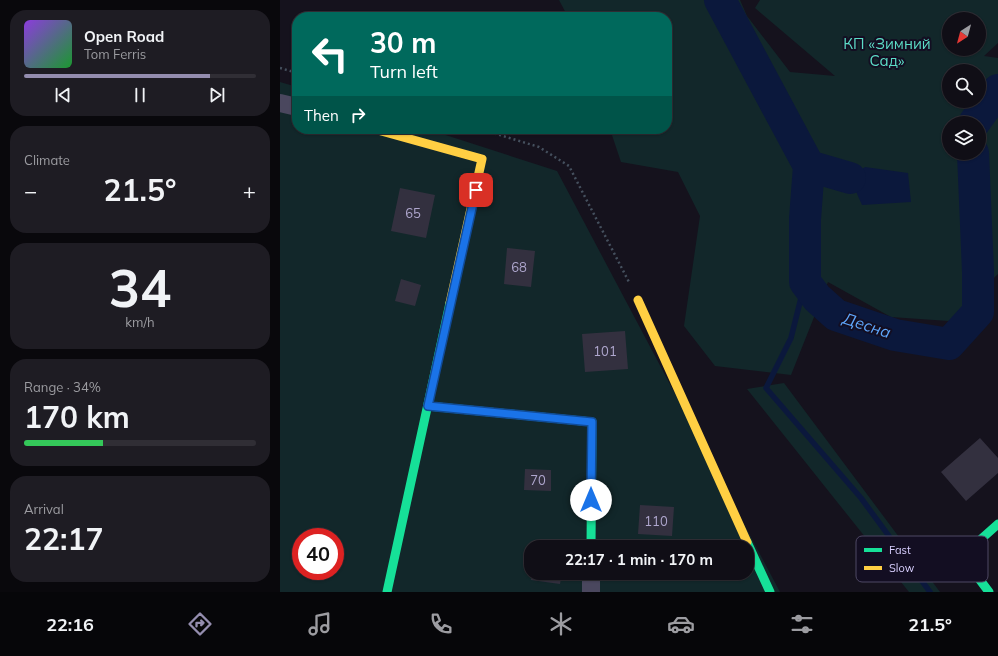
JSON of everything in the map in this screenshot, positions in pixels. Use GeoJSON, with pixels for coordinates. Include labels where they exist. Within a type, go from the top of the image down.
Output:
{"type":"FeatureCollection","features":[{"type":"Feature","properties":{"kind":"street"},"geometry":{"type":"LineString","coordinates":[[280,103],[292,106]]}},
{"type":"Feature","properties":{"kind":"street"},"geometry":{"type":"LineString","coordinates":[[387,592],[482,159],[392,134]]}},
{"type":"Feature","properties":{"kind":"street"},"geometry":{"type":"LineString","coordinates":[[638,300],[670,376],[770,592]]}},
{"type":"Feature","properties":{"kind":"street"},"geometry":{"type":"LineString","coordinates":[[428,406],[592,422],[591,540]]}},
{"type":"Feature","properties":{"kind":"street"},"geometry":{"type":"LineString","coordinates":[[984,536],[998,524]]}},
{"type":"Feature","properties":{"kind":"street"},"geometry":{"type":"LineString","coordinates":[[591,580],[591,592]]}},
{"type":"Feature","properties":{"kind":"street"},"geometry":{"type":"LineString","coordinates":[[982,582],[989,592]]}},
{"type":"Feature","properties":{"kind":"path"},"geometry":{"type":"LineString","coordinates":[[280,68],[292,72]]}},
{"type":"Feature","properties":{"kind":"path"},"geometry":{"type":"LineString","coordinates":[[496,134],[539,147],[570,166],[638,300]]}},
{"type":"Feature","properties":{"kind":"green space","name":"КП «Зимний Сад»"},"geometry":{"type":"Polygon","coordinates":[[[559,0],[740,0],[747,16],[790,72],[835,76],[755,8],[760,0],[998,0],[998,43],[986,54],[986,12],[942,12],[942,56],[984,56],[998,58],[998,274],[949,321],[891,317],[828,282],[791,375],[715,366],[684,326],[700,216],[678,172],[621,162],[612,134],[672,134],[672,12],[565,12],[559,0]]]}},
{"type":"Feature","properties":{"kind":"green space"},"geometry":{"type":"Polygon","coordinates":[[[280,82],[292,86],[292,134],[442,134],[557,171],[752,540],[524,540],[524,580],[754,580],[754,543],[780,592],[280,592],[280,82]]]}},
{"type":"Feature","properties":{"kind":"green space"},"geometry":{"type":"Polygon","coordinates":[[[784,383],[898,536],[864,536],[747,389],[784,383]]]}},
{"type":"Feature","properties":{"kind":"green space"},"geometry":{"type":"Polygon","coordinates":[[[901,582],[933,582],[940,592],[909,592],[901,582]]]}},
{"type":"Feature","properties":{"kind":"water"},"geometry":{"type":"Polygon","coordinates":[[[865,167],[908,173],[911,202],[862,205],[850,178],[865,167]]]}},
{"type":"Feature","properties":{"kind":"building"},"geometry":{"type":"Polygon","coordinates":[[[400,188],[435,195],[426,238],[391,231],[400,188]]]}},
{"type":"Feature","properties":{"kind":"building"},"geometry":{"type":"Polygon","coordinates":[[[507,248],[535,251],[531,287],[504,284],[507,248]]]}},
{"type":"Feature","properties":{"kind":"building"},"geometry":{"type":"Polygon","coordinates":[[[401,279],[421,285],[415,306],[395,301],[401,279]]]}},
{"type":"Feature","properties":{"kind":"building"},"geometry":{"type":"Polygon","coordinates":[[[625,331],[628,369],[585,372],[582,334],[625,331]]]}},
{"type":"Feature","properties":{"kind":"building"},"geometry":{"type":"Polygon","coordinates":[[[980,438],[998,458],[998,473],[966,501],[941,472],[980,438]]]}},
{"type":"Feature","properties":{"kind":"building"},"geometry":{"type":"Polygon","coordinates":[[[525,469],[551,470],[551,491],[524,490],[525,469]]]}},
{"type":"Feature","properties":{"kind":"building"},"geometry":{"type":"Polygon","coordinates":[[[640,505],[674,507],[672,536],[638,534],[640,505]]]}},
{"type":"Feature","properties":{"kind":"building"},"geometry":{"type":"Polygon","coordinates":[[[531,580],[561,580],[560,584],[531,580]]]}},
{"type":"Feature","properties":{"kind":"waterway","name":"Десна"},"geometry":{"type":"LineString","coordinates":[[720,0],[809,166],[805,219],[805,282],[817,298],[836,315],[895,335],[949,344],[978,312],[978,272],[973,160]]}},
{"type":"Feature","properties":{"kind":"waterway","name":"Десна"},"geometry":{"type":"LineString","coordinates":[[979,116],[998,90]]}},
{"type":"Feature","properties":{"kind":"waterway"},"geometry":{"type":"LineString","coordinates":[[809,166],[850,178]]}},
{"type":"Feature","properties":{"kind":"waterway"},"geometry":{"type":"LineString","coordinates":[[805,282],[791,338],[766,388],[861,498],[889,536]]}},
{"type":"Feature","properties":{"kind":"waterway"},"geometry":{"type":"LineString","coordinates":[[923,582],[930,592]]}},
{"type":"Feature","properties":{"kind":"traffic: fast"},"geometry":{"type":"LineString","coordinates":[[387,592],[450,303]]}},
{"type":"Feature","properties":{"kind":"traffic: fast"},"geometry":{"type":"LineString","coordinates":[[428,406],[592,422],[591,540]]}},
{"type":"Feature","properties":{"kind":"traffic: fast"},"geometry":{"type":"LineString","coordinates":[[984,536],[998,524]]}},
{"type":"Feature","properties":{"kind":"traffic: fast"},"geometry":{"type":"LineString","coordinates":[[754,557],[770,592]]}},
{"type":"Feature","properties":{"kind":"traffic: fast"},"geometry":{"type":"LineString","coordinates":[[982,582],[989,592]]}},
{"type":"Feature","properties":{"kind":"traffic: slow"},"geometry":{"type":"LineString","coordinates":[[392,134],[482,159],[450,303]]}},
{"type":"Feature","properties":{"kind":"traffic: slow"},"geometry":{"type":"LineString","coordinates":[[638,300],[746,540]]}},
{"type":"Feature","properties":{"kind":"route"},"geometry":{"type":"LineString","coordinates":[[476,190],[428,406],[592,422],[591,500]]}}]}
